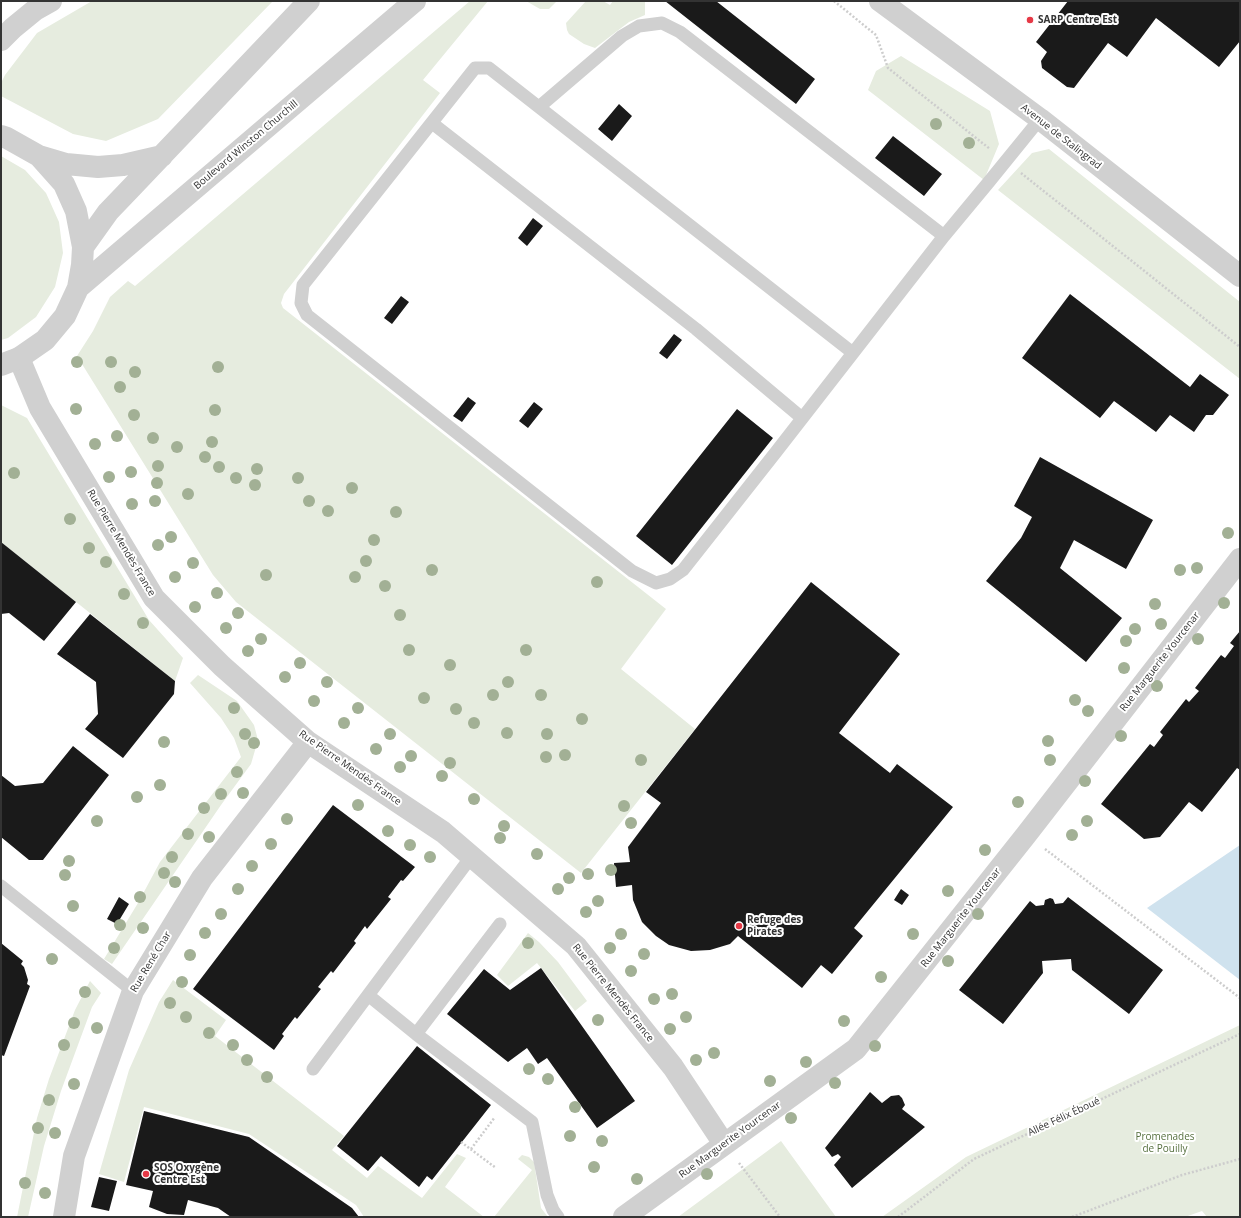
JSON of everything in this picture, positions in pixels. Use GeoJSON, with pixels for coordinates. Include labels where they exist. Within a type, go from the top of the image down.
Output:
{"type":"FeatureCollection","features":[{"type":"Feature","properties":{"kind":"street"},"geometry":{"type":"LineString","coordinates":[[1,40],[35,10],[51,1]]}},
{"type":"Feature","properties":{"kind":"street"},"geometry":{"type":"LineString","coordinates":[[83,247],[108,212],[309,1]]}},
{"type":"Feature","properties":{"kind":"street","name":"Boulevard Winston Churchill"},"geometry":{"type":"LineString","coordinates":[[78,288],[415,1]]}},
{"type":"Feature","properties":{"kind":"street","name":"Avenue de Stalingrad"},"geometry":{"type":"LineString","coordinates":[[880,1],[1040,119],[1240,276]]}},
{"type":"Feature","properties":{"kind":"street"},"geometry":{"type":"LineString","coordinates":[[1,136],[39,156],[66,164],[98,167],[123,165],[162,156]]}},
{"type":"Feature","properties":{"kind":"street"},"geometry":{"type":"LineString","coordinates":[[10,362],[45,340],[64,316],[78,288],[82,265],[83,247],[76,211],[64,184],[39,156]]}},
{"type":"Feature","properties":{"kind":"street","name":"Rue Pierre Mendès France"},"geometry":{"type":"LineString","coordinates":[[10,362],[40,408],[154,598],[222,666],[308,742],[443,832],[576,946],[673,1067],[724,1144]]}},
{"type":"Feature","properties":{"kind":"street","name":"Rue Marguerite Yourcenar"},"geometry":{"type":"LineString","coordinates":[[624,1217],[856,1049],[1026,835],[1240,559]]}},
{"type":"Feature","properties":{"kind":"street","name":"Rue René Char"},"geometry":{"type":"LineString","coordinates":[[64,1217],[74,1156],[133,990],[202,878],[308,742]]}},
{"type":"Feature","properties":{"kind":"lane"},"geometry":{"type":"LineString","coordinates":[[539,108],[622,36],[639,26],[662,23],[680,32],[944,236]]}},
{"type":"Feature","properties":{"kind":"lane"},"geometry":{"type":"LineString","coordinates":[[853,353],[489,68],[475,68],[303,285],[301,304],[307,315],[632,572],[656,583],[670,579],[683,570],[853,353],[944,236],[1040,119]]}},
{"type":"Feature","properties":{"kind":"lane"},"geometry":{"type":"LineString","coordinates":[[432,123],[696,329],[802,418]]}},
{"type":"Feature","properties":{"kind":"lane"},"geometry":{"type":"LineString","coordinates":[[312,1069],[472,857]]}},
{"type":"Feature","properties":{"kind":"lane"},"geometry":{"type":"LineString","coordinates":[[1,886],[133,990]]}},
{"type":"Feature","properties":{"kind":"lane"},"geometry":{"type":"LineString","coordinates":[[416,1034],[500,924]]}},
{"type":"Feature","properties":{"kind":"lane"},"geometry":{"type":"LineString","coordinates":[[368,995],[416,1034],[532,1122],[547,1196],[558,1217]]}},
{"type":"Feature","properties":{"kind":"path"},"geometry":{"type":"LineString","coordinates":[[834,1],[876,35],[888,68],[1240,347]]}},
{"type":"Feature","properties":{"kind":"path"},"geometry":{"type":"LineString","coordinates":[[1026,835],[1240,998]]}},
{"type":"Feature","properties":{"kind":"path","name":"Allée Félix Éboué"},"geometry":{"type":"LineString","coordinates":[[898,1217],[974,1158],[1240,1034]]}},
{"type":"Feature","properties":{"kind":"path"},"geometry":{"type":"LineString","coordinates":[[471,1149],[507,1103]]}},
{"type":"Feature","properties":{"kind":"path"},"geometry":{"type":"LineString","coordinates":[[461,1142],[496,1168]]}},
{"type":"Feature","properties":{"kind":"path"},"geometry":{"type":"LineString","coordinates":[[724,1144],[780,1217]]}},
{"type":"Feature","properties":{"kind":"path"},"geometry":{"type":"LineString","coordinates":[[1072,1217],[1182,1176],[1240,1159]]}},
{"type":"Feature","properties":{"kind":"green space"},"geometry":{"type":"Polygon","coordinates":[[[92,1],[273,1],[158,119],[106,141],[73,134],[1,96],[1,83],[5,75],[37,33],[92,1]]]}},
{"type":"Feature","properties":{"kind":"green space"},"geometry":{"type":"Polygon","coordinates":[[[470,1],[488,1],[423,80],[440,93],[284,294],[281,303],[283,308],[666,609],[621,669],[695,729],[581,873],[236,602],[213,575],[77,356],[93,331],[110,297],[128,281],[135,286],[470,1]]]}},
{"type":"Feature","properties":{"kind":"green space"},"geometry":{"type":"Polygon","coordinates":[[[526,1],[557,1],[549,9],[540,9],[526,1]]]}},
{"type":"Feature","properties":{"kind":"green space"},"geometry":{"type":"Polygon","coordinates":[[[586,1],[603,1],[610,5],[613,1],[645,1],[645,15],[629,22],[595,48],[584,44],[569,34],[567,30],[566,23],[586,1]]]}},
{"type":"Feature","properties":{"kind":"green space"},"geometry":{"type":"Polygon","coordinates":[[[901,56],[990,111],[999,144],[984,180],[868,90],[876,71],[901,56]]]}},
{"type":"Feature","properties":{"kind":"green space"},"geometry":{"type":"Polygon","coordinates":[[[1049,149],[1240,302],[1240,379],[998,190],[1032,153],[1049,149]]]}},
{"type":"Feature","properties":{"kind":"green space"},"geometry":{"type":"Polygon","coordinates":[[[1,156],[25,170],[46,193],[59,222],[63,253],[55,287],[36,317],[8,338],[1,340],[1,156]]]}},
{"type":"Feature","properties":{"kind":"green space"},"geometry":{"type":"Polygon","coordinates":[[[1,405],[27,418],[149,620],[183,658],[175,681],[1,542],[1,405]]]}},
{"type":"Feature","properties":{"kind":"green space"},"geometry":{"type":"Polygon","coordinates":[[[198,675],[237,701],[254,725],[258,740],[251,764],[221,805],[112,964],[104,959],[138,903],[160,862],[241,757],[234,738],[221,718],[190,683],[198,675]]]}},
{"type":"Feature","properties":{"kind":"green space"},"geometry":{"type":"Polygon","coordinates":[[[528,933],[558,962],[587,1001],[575,1011],[537,963],[508,986],[497,975],[528,933]]]}},
{"type":"Feature","properties":{"kind":"green space"},"geometry":{"type":"Polygon","coordinates":[[[173,980],[226,1020],[215,1036],[344,1136],[332,1150],[367,1178],[378,1166],[422,1198],[457,1154],[466,1158],[445,1187],[484,1217],[364,1217],[356,1205],[249,1134],[144,1107],[124,1182],[99,1174],[129,1070],[159,1002],[173,980]]]}},
{"type":"Feature","properties":{"kind":"green space"},"geometry":{"type":"Polygon","coordinates":[[[90,981],[101,993],[92,1007],[61,1091],[44,1146],[28,1217],[17,1217],[37,1118],[49,1079],[75,1010],[90,981]]]}},
{"type":"Feature","properties":{"kind":"green space","name":"Promenades de Pouilly"},"geometry":{"type":"Polygon","coordinates":[[[1240,1025],[1240,1217],[1207,1217],[1202,1211],[1185,1217],[882,1217],[966,1157],[1240,1025]]]}},
{"type":"Feature","properties":{"kind":"green space"},"geometry":{"type":"Polygon","coordinates":[[[781,1141],[836,1217],[678,1217],[781,1141]]]}},
{"type":"Feature","properties":{"kind":"green space"},"geometry":{"type":"Polygon","coordinates":[[[522,1155],[529,1157],[534,1162],[541,1208],[548,1217],[494,1217],[532,1170],[518,1159],[522,1155]]]}},
{"type":"Feature","properties":{"kind":"water"},"geometry":{"type":"Polygon","coordinates":[[[1240,845],[1240,980],[1147,908],[1240,845]]]}},
{"type":"Feature","properties":{"kind":"building"},"geometry":{"type":"Polygon","coordinates":[[[665,1],[716,1],[815,79],[796,104],[665,1]]]}},
{"type":"Feature","properties":{"kind":"building"},"geometry":{"type":"Polygon","coordinates":[[[1068,1],[1240,1],[1240,41],[1219,67],[1156,18],[1127,57],[1108,43],[1074,88],[1067,87],[1042,68],[1041,61],[1047,52],[1036,42],[1068,1]]]}},
{"type":"Feature","properties":{"kind":"building"},"geometry":{"type":"Polygon","coordinates":[[[619,104],[632,116],[612,141],[598,129],[619,104]]]}},
{"type":"Feature","properties":{"kind":"building"},"geometry":{"type":"Polygon","coordinates":[[[893,136],[942,174],[924,196],[875,158],[893,136]]]}},
{"type":"Feature","properties":{"kind":"building"},"geometry":{"type":"Polygon","coordinates":[[[533,218],[543,226],[527,246],[518,238],[533,218]]]}},
{"type":"Feature","properties":{"kind":"building"},"geometry":{"type":"Polygon","coordinates":[[[1070,294],[1190,387],[1200,374],[1229,395],[1213,415],[1206,415],[1194,432],[1170,415],[1156,432],[1114,401],[1100,418],[1022,358],[1070,294]]]}},
{"type":"Feature","properties":{"kind":"building"},"geometry":{"type":"Polygon","coordinates":[[[401,296],[409,302],[392,324],[384,318],[401,296]]]}},
{"type":"Feature","properties":{"kind":"building"},"geometry":{"type":"Polygon","coordinates":[[[674,334],[682,340],[667,359],[659,353],[674,334]]]}},
{"type":"Feature","properties":{"kind":"building"},"geometry":{"type":"Polygon","coordinates":[[[468,397],[476,403],[462,422],[453,416],[468,397]]]}},
{"type":"Feature","properties":{"kind":"building"},"geometry":{"type":"Polygon","coordinates":[[[534,402],[543,409],[528,428],[519,421],[534,402]]]}},
{"type":"Feature","properties":{"kind":"building"},"geometry":{"type":"Polygon","coordinates":[[[737,409],[773,438],[672,565],[636,536],[737,409]]]}},
{"type":"Feature","properties":{"kind":"building"},"geometry":{"type":"Polygon","coordinates":[[[1040,457],[1153,520],[1126,569],[1074,540],[1060,568],[1122,618],[1086,662],[986,581],[1021,538],[1032,517],[1014,506],[1040,457]]]}},
{"type":"Feature","properties":{"kind":"building"},"geometry":{"type":"Polygon","coordinates":[[[1,542],[76,602],[44,641],[9,613],[1,614],[1,542]]]}},
{"type":"Feature","properties":{"kind":"building"},"geometry":{"type":"Polygon","coordinates":[[[811,582],[900,654],[839,733],[890,773],[897,764],[953,807],[854,928],[863,936],[832,974],[821,965],[802,988],[738,936],[730,944],[710,950],[691,951],[669,945],[656,936],[642,922],[633,900],[632,885],[616,887],[614,863],[630,862],[628,847],[661,803],[646,792],[811,582]]]}},
{"type":"Feature","properties":{"kind":"building"},"geometry":{"type":"Polygon","coordinates":[[[90,614],[175,681],[174,694],[123,758],[85,729],[98,714],[96,682],[57,654],[90,614]]]}},
{"type":"Feature","properties":{"kind":"building"},"geometry":{"type":"Polygon","coordinates":[[[1240,631],[1240,770],[1237,768],[1202,812],[1189,802],[1160,837],[1144,839],[1101,804],[1150,744],[1154,747],[1163,735],[1160,732],[1186,699],[1189,702],[1199,691],[1195,688],[1221,655],[1225,658],[1234,646],[1230,643],[1240,631]]]}},
{"type":"Feature","properties":{"kind":"building"},"geometry":{"type":"Polygon","coordinates":[[[73,746],[109,775],[43,860],[29,860],[1,837],[1,775],[15,786],[43,783],[73,746]]]}},
{"type":"Feature","properties":{"kind":"building"},"geometry":{"type":"Polygon","coordinates":[[[333,805],[415,867],[403,881],[401,880],[388,897],[391,899],[367,929],[365,926],[354,941],[356,943],[333,973],[331,971],[318,987],[321,989],[297,1019],[295,1017],[282,1034],[284,1036],[274,1050],[193,989],[333,805]]]}},
{"type":"Feature","properties":{"kind":"building"},"geometry":{"type":"Polygon","coordinates":[[[901,889],[909,895],[902,905],[894,900],[901,889]]]}},
{"type":"Feature","properties":{"kind":"building"},"geometry":{"type":"Polygon","coordinates":[[[119,897],[129,904],[117,924],[107,919],[119,897]]]}},
{"type":"Feature","properties":{"kind":"building"},"geometry":{"type":"Polygon","coordinates":[[[1068,897],[1163,970],[1129,1014],[1072,970],[1071,959],[1042,961],[1043,973],[1003,1024],[959,990],[1030,901],[1036,906],[1044,905],[1045,900],[1050,898],[1053,899],[1055,904],[1063,903],[1068,897]]]}},
{"type":"Feature","properties":{"kind":"building"},"geometry":{"type":"Polygon","coordinates":[[[1,943],[23,961],[21,964],[24,967],[28,980],[27,984],[30,986],[4,1056],[1,1055],[1,943]]]}},
{"type":"Feature","properties":{"kind":"building"},"geometry":{"type":"Polygon","coordinates":[[[541,968],[635,1101],[597,1128],[547,1058],[538,1064],[527,1048],[508,1062],[447,1014],[484,969],[510,990],[541,968]]]}},
{"type":"Feature","properties":{"kind":"building"},"geometry":{"type":"Polygon","coordinates":[[[417,1046],[491,1105],[432,1180],[427,1176],[419,1187],[381,1156],[368,1171],[337,1146],[417,1046]]]}},
{"type":"Feature","properties":{"kind":"building"},"geometry":{"type":"Polygon","coordinates":[[[870,1092],[882,1103],[891,1096],[899,1095],[905,1105],[902,1109],[925,1127],[852,1188],[834,1165],[841,1157],[838,1154],[832,1157],[825,1148],[870,1092]]]}},
{"type":"Feature","properties":{"kind":"building"},"geometry":{"type":"Polygon","coordinates":[[[144,1111],[249,1137],[352,1208],[359,1217],[231,1217],[218,1208],[188,1200],[184,1215],[167,1214],[149,1207],[153,1191],[126,1185],[144,1111]]]}},
{"type":"Feature","properties":{"kind":"building"},"geometry":{"type":"Polygon","coordinates":[[[99,1177],[117,1181],[109,1211],[91,1207],[99,1177]]]}},
{"type":"Feature","properties":{"kind":"place","name":"SARP Centre Est"},"geometry":{"type":"Point","coordinates":[1030,20]}},
{"type":"Feature","properties":{"kind":"place","name":"Refuge des Pirates"},"geometry":{"type":"Point","coordinates":[739,926]}},
{"type":"Feature","properties":{"kind":"place","name":"SOS Oxygène Centre Est"},"geometry":{"type":"Point","coordinates":[146,1174]}}]}
